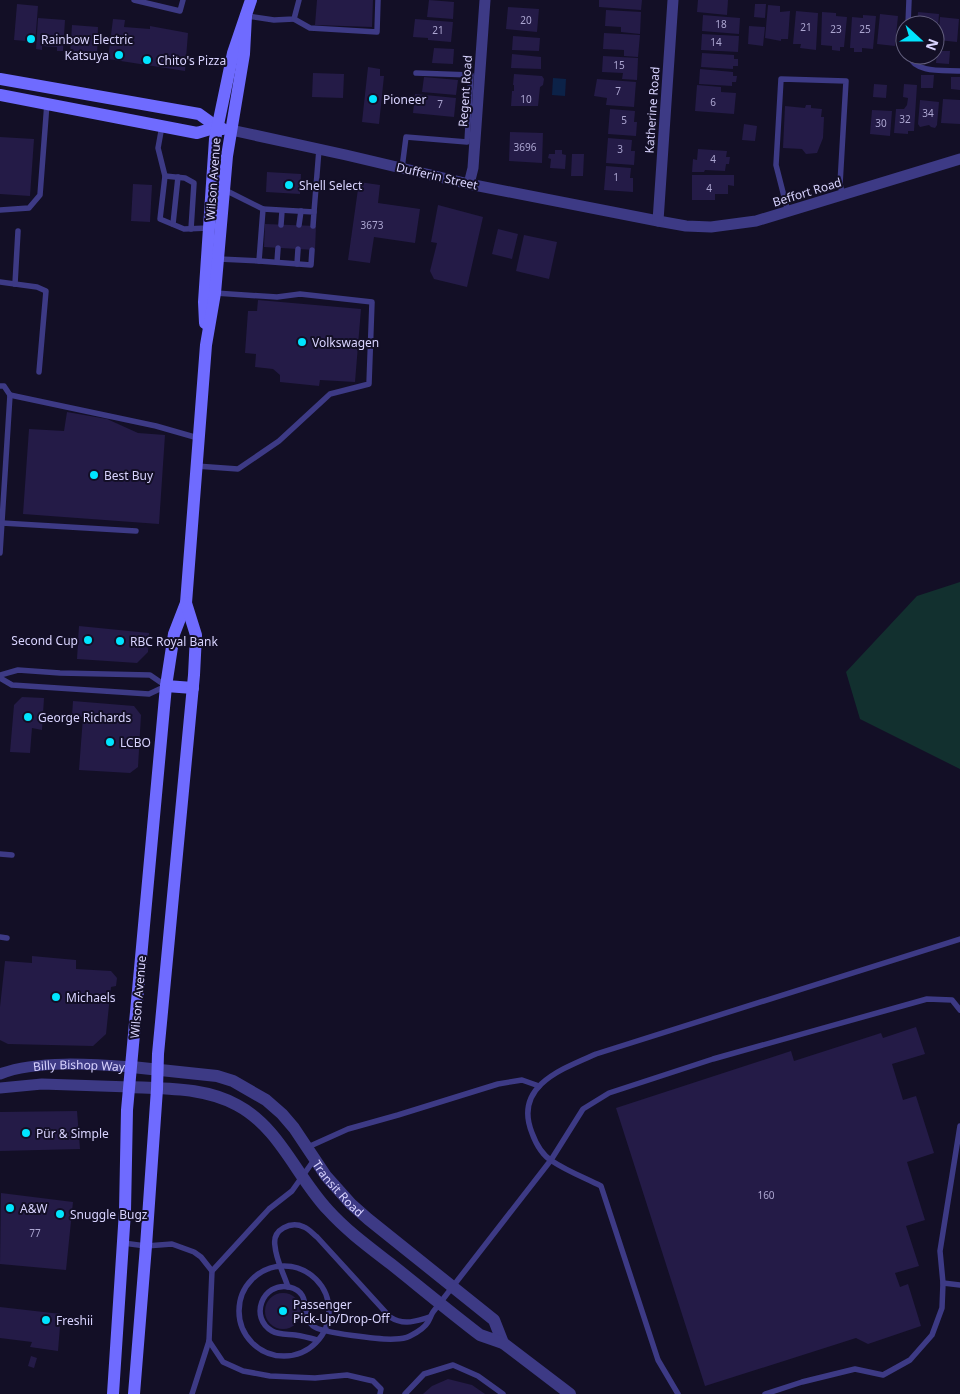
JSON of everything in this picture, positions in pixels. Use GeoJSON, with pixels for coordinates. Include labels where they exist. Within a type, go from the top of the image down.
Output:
{"type":"FeatureCollection","features":[{"type":"Feature","properties":{"kind":"main road","name":"Wilson Avenue"},"geometry":{"type":"LineString","coordinates":[[206,345],[204,302],[217,128],[233,53],[251,0]]}},
{"type":"Feature","properties":{"kind":"main road","name":"Wilson Avenue"},"geometry":{"type":"LineString","coordinates":[[113,1394],[123,1243],[127,1110],[166,686],[174,634],[186,604],[206,345],[215,293],[224,189],[231,130],[244,54],[246,16]]}},
{"type":"Feature","properties":{"kind":"main road","name":"Dufferin Street"},"geometry":{"type":"LineString","coordinates":[[0,79],[199,114],[217,128]]}},
{"type":"Feature","properties":{"kind":"main road","name":"Dufferin Street"},"geometry":{"type":"LineString","coordinates":[[0,95],[197,133],[217,128],[231,130]]}},
{"type":"Feature","properties":{"kind":"main road","name":"Wilson Avenue"},"geometry":{"type":"LineString","coordinates":[[134,1394],[146,1246],[158,1054],[193,688],[196,635],[186,604]]}},
{"type":"Feature","properties":{"kind":"main road"},"geometry":{"type":"LineString","coordinates":[[166,686],[193,688]]}},
{"type":"Feature","properties":{"kind":"street","name":"Regent Road"},"geometry":{"type":"LineString","coordinates":[[469,184],[473,168],[472,121],[475,75],[485,0]]}},
{"type":"Feature","properties":{"kind":"street","name":"Katherine Road"},"geometry":{"type":"LineString","coordinates":[[658,221],[674,0]]}},
{"type":"Feature","properties":{"kind":"street","name":"Dufferin Street"},"geometry":{"type":"LineString","coordinates":[[231,130],[469,184],[658,221]]}},
{"type":"Feature","properties":{"kind":"street","name":"Beffort Road"},"geometry":{"type":"LineString","coordinates":[[658,221],[686,226],[711,227],[756,221],[960,159]]}},
{"type":"Feature","properties":{"kind":"street","name":"Billy Bishop Way"},"geometry":{"type":"LineString","coordinates":[[4,1070],[43,1065],[158,1069]]}},
{"type":"Feature","properties":{"kind":"street","name":"Transit Road"},"geometry":{"type":"LineString","coordinates":[[158,1069],[217,1076],[248,1088],[266,1100],[294,1128],[314,1160],[337,1190],[368,1220],[494,1320],[503,1342]]}},
{"type":"Feature","properties":{"kind":"street","name":"Billy Bishop Way"},"geometry":{"type":"LineString","coordinates":[[5,1088],[42,1084],[157,1089]]}},
{"type":"Feature","properties":{"kind":"street","name":"Transit Road"},"geometry":{"type":"LineString","coordinates":[[157,1089],[206,1093],[238,1105],[266,1126],[317,1198],[341,1223],[480,1335],[503,1342],[570,1394]]}},
{"type":"Feature","properties":{"kind":"lane"},"geometry":{"type":"LineString","coordinates":[[134,0],[180,11],[183,0]]}},
{"type":"Feature","properties":{"kind":"lane"},"geometry":{"type":"LineString","coordinates":[[294,19],[299,0]]}},
{"type":"Feature","properties":{"kind":"lane"},"geometry":{"type":"LineString","coordinates":[[246,16],[274,20],[294,19],[310,28],[376,32],[378,0]]}},
{"type":"Feature","properties":{"kind":"lane"},"geometry":{"type":"LineString","coordinates":[[908,15],[909,0]]}},
{"type":"Feature","properties":{"kind":"lane"},"geometry":{"type":"LineString","coordinates":[[916,65],[921,68],[960,71]]}},
{"type":"Feature","properties":{"kind":"lane"},"geometry":{"type":"LineString","coordinates":[[416,73],[475,75]]}},
{"type":"Feature","properties":{"kind":"lane"},"geometry":{"type":"LineString","coordinates":[[788,212],[776,165],[781,79],[846,81],[840,184],[843,196]]}},
{"type":"Feature","properties":{"kind":"lane"},"geometry":{"type":"LineString","coordinates":[[0,210],[29,208],[40,195],[47,103]]}},
{"type":"Feature","properties":{"kind":"lane"},"geometry":{"type":"LineString","coordinates":[[402,168],[406,137],[467,142],[472,121]]}},
{"type":"Feature","properties":{"kind":"lane"},"geometry":{"type":"LineString","coordinates":[[162,126],[158,148],[165,176],[160,219],[184,229],[209,228]]}},
{"type":"Feature","properties":{"kind":"lane"},"geometry":{"type":"LineString","coordinates":[[313,226],[319,149]]}},
{"type":"Feature","properties":{"kind":"lane"},"geometry":{"type":"LineString","coordinates":[[165,176],[185,178],[194,183],[191,228]]}},
{"type":"Feature","properties":{"kind":"lane"},"geometry":{"type":"LineString","coordinates":[[173,224],[178,177]]}},
{"type":"Feature","properties":{"kind":"lane"},"geometry":{"type":"LineString","coordinates":[[224,189],[264,209],[314,212]]}},
{"type":"Feature","properties":{"kind":"lane"},"geometry":{"type":"LineString","coordinates":[[259,261],[264,209]]}},
{"type":"Feature","properties":{"kind":"lane"},"geometry":{"type":"LineString","coordinates":[[281,224],[282,211]]}},
{"type":"Feature","properties":{"kind":"lane"},"geometry":{"type":"LineString","coordinates":[[299,225],[301,211]]}},
{"type":"Feature","properties":{"kind":"lane"},"geometry":{"type":"LineString","coordinates":[[15,284],[18,231]]}},
{"type":"Feature","properties":{"kind":"lane"},"geometry":{"type":"LineString","coordinates":[[277,262],[278,248]]}},
{"type":"Feature","properties":{"kind":"lane"},"geometry":{"type":"LineString","coordinates":[[297,264],[298,249]]}},
{"type":"Feature","properties":{"kind":"lane"},"geometry":{"type":"LineString","coordinates":[[219,259],[311,265],[312,250]]}},
{"type":"Feature","properties":{"kind":"lane"},"geometry":{"type":"LineString","coordinates":[[0,282],[46,290],[39,372]]}},
{"type":"Feature","properties":{"kind":"lane"},"geometry":{"type":"LineString","coordinates":[[196,466],[238,469],[279,441],[330,394],[369,384],[372,302],[300,294],[277,296],[215,293]]}},
{"type":"Feature","properties":{"kind":"lane"},"geometry":{"type":"LineString","coordinates":[[0,386],[4,386],[10,395],[0,553]]}},
{"type":"Feature","properties":{"kind":"lane"},"geometry":{"type":"LineString","coordinates":[[10,395],[156,426],[198,439]]}},
{"type":"Feature","properties":{"kind":"lane"},"geometry":{"type":"LineString","coordinates":[[2,522],[136,531]]}},
{"type":"Feature","properties":{"kind":"lane"},"geometry":{"type":"LineString","coordinates":[[0,676],[18,670],[150,675],[166,686]]}},
{"type":"Feature","properties":{"kind":"lane"},"geometry":{"type":"LineString","coordinates":[[0,676],[12,685],[149,694],[166,686]]}},
{"type":"Feature","properties":{"kind":"lane"},"geometry":{"type":"LineString","coordinates":[[0,854],[12,855]]}},
{"type":"Feature","properties":{"kind":"lane"},"geometry":{"type":"LineString","coordinates":[[0,937],[7,938]]}},
{"type":"Feature","properties":{"kind":"lane"},"geometry":{"type":"LineString","coordinates":[[678,1394],[658,1360],[600,1186],[550,1160],[536,1146],[527,1114],[532,1097],[542,1082],[558,1071],[596,1054],[960,939]]}},
{"type":"Feature","properties":{"kind":"lane"},"geometry":{"type":"LineString","coordinates":[[317,1340],[274,1332],[266,1327],[261,1318],[259,1308],[267,1292],[276,1288],[288,1287],[299,1292],[305,1301],[309,1322],[314,1328],[325,1332],[401,1339],[419,1331],[428,1322],[440,1303],[550,1160],[583,1109],[609,1093],[713,1060],[927,999],[952,1000],[960,1010]]}},
{"type":"Feature","properties":{"kind":"lane"},"geometry":{"type":"LineString","coordinates":[[307,1148],[348,1129],[498,1084],[522,1080],[539,1086]]}},
{"type":"Feature","properties":{"kind":"lane"},"geometry":{"type":"LineString","coordinates":[[0,1093],[5,1088]]}},
{"type":"Feature","properties":{"kind":"lane"},"geometry":{"type":"LineString","coordinates":[[765,1394],[802,1382],[855,1369],[883,1375],[910,1360],[932,1335],[942,1308],[943,1283],[940,1251],[960,1126]]}},
{"type":"Feature","properties":{"kind":"lane"},"geometry":{"type":"LineString","coordinates":[[212,1271],[269,1209],[292,1191],[314,1160]]}},
{"type":"Feature","properties":{"kind":"lane"},"geometry":{"type":"LineString","coordinates":[[288,1287],[274,1244],[275,1237],[280,1230],[287,1226],[296,1225],[306,1228],[317,1237],[390,1317],[397,1321],[408,1323],[430,1317]]}},
{"type":"Feature","properties":{"kind":"lane"},"geometry":{"type":"LineString","coordinates":[[123,1243],[146,1246],[172,1244],[202,1257],[212,1271],[209,1341],[192,1394]]}},
{"type":"Feature","properties":{"kind":"lane"},"geometry":{"type":"LineString","coordinates":[[281,1265],[292,1266],[309,1273],[323,1287],[329,1309],[325,1332],[308,1350],[286,1356],[273,1355],[260,1349],[244,1334],[238,1314],[241,1293],[252,1278],[268,1269],[281,1265]]}},
{"type":"Feature","properties":{"kind":"lane"},"geometry":{"type":"LineString","coordinates":[[943,1283],[960,1285]]}},
{"type":"Feature","properties":{"kind":"lane"},"geometry":{"type":"LineString","coordinates":[[209,1341],[224,1362],[243,1371],[270,1376],[315,1378],[347,1375],[373,1381],[381,1389],[380,1394]]}},
{"type":"Feature","properties":{"kind":"lane"},"geometry":{"type":"LineString","coordinates":[[406,1394],[424,1374],[453,1365],[478,1376],[503,1394]]}},
{"type":"Feature","properties":{"kind":"green space"},"geometry":{"type":"Polygon","coordinates":[[[960,582],[960,769],[860,719],[846,672],[917,596],[960,582]]]}},
{"type":"Feature","properties":{"kind":"water"},"geometry":{"type":"Polygon","coordinates":[[[553,78],[566,79],[565,96],[552,95],[553,78]]]}},
{"type":"Feature","properties":{"kind":"building"},"geometry":{"type":"Polygon","coordinates":[[[317,0],[373,0],[372,27],[315,25],[317,0]]]}},
{"type":"Feature","properties":{"kind":"building"},"geometry":{"type":"Polygon","coordinates":[[[429,0],[454,2],[453,19],[427,17],[429,0]]]}},
{"type":"Feature","properties":{"kind":"building"},"geometry":{"type":"Polygon","coordinates":[[[599,0],[642,0],[641,10],[599,7],[599,0]]]}},
{"type":"Feature","properties":{"kind":"building"},"geometry":{"type":"Polygon","coordinates":[[[698,0],[728,0],[727,15],[697,12],[698,0]]]}},
{"type":"Feature","properties":{"kind":"building"},"geometry":{"type":"Polygon","coordinates":[[[17,4],[38,6],[35,44],[14,40],[17,4]]]}},
{"type":"Feature","properties":{"kind":"building"},"geometry":{"type":"Polygon","coordinates":[[[755,4],[766,4],[765,18],[754,17],[755,4]]]}},
{"type":"Feature","properties":{"kind":"building"},"geometry":{"type":"Polygon","coordinates":[[[768,5],[780,6],[780,12],[790,11],[788,39],[781,39],[781,41],[765,38],[768,5]]]}},
{"type":"Feature","properties":{"kind":"building"},"geometry":{"type":"Polygon","coordinates":[[[508,7],[539,9],[537,32],[506,29],[508,7]]]}},
{"type":"Feature","properties":{"kind":"building"},"geometry":{"type":"Polygon","coordinates":[[[606,10],[641,12],[640,34],[621,32],[621,27],[605,26],[606,10]]]}},
{"type":"Feature","properties":{"kind":"building"},"geometry":{"type":"Polygon","coordinates":[[[796,11],[818,13],[816,50],[800,48],[801,44],[793,44],[796,11]]]}},
{"type":"Feature","properties":{"kind":"building"},"geometry":{"type":"Polygon","coordinates":[[[822,12],[836,13],[836,16],[847,17],[844,47],[840,47],[840,51],[832,50],[832,46],[821,45],[822,12]]]}},
{"type":"Feature","properties":{"kind":"building"},"geometry":{"type":"Polygon","coordinates":[[[918,12],[939,14],[939,15],[918,15],[918,12]]]}},
{"type":"Feature","properties":{"kind":"building"},"geometry":{"type":"Polygon","coordinates":[[[880,14],[895,16],[895,46],[877,44],[880,14]]]}},
{"type":"Feature","properties":{"kind":"building"},"geometry":{"type":"Polygon","coordinates":[[[703,15],[740,18],[739,34],[702,31],[703,15]]]}},
{"type":"Feature","properties":{"kind":"building"},"geometry":{"type":"Polygon","coordinates":[[[863,15],[876,16],[873,49],[862,48],[862,52],[854,52],[854,48],[850,48],[852,17],[863,18],[863,15]]]}},
{"type":"Feature","properties":{"kind":"building"},"geometry":{"type":"Polygon","coordinates":[[[38,18],[65,20],[63,51],[57,51],[57,47],[42,46],[42,50],[36,49],[38,18]]]}},
{"type":"Feature","properties":{"kind":"building"},"geometry":{"type":"Polygon","coordinates":[[[945,18],[959,19],[957,42],[945,41],[945,18]]]}},
{"type":"Feature","properties":{"kind":"building"},"geometry":{"type":"Polygon","coordinates":[[[113,19],[125,20],[124,27],[150,29],[150,26],[188,33],[185,71],[108,59],[113,19]]]}},
{"type":"Feature","properties":{"kind":"building"},"geometry":{"type":"Polygon","coordinates":[[[415,19],[453,22],[451,42],[413,37],[415,19]]]}},
{"type":"Feature","properties":{"kind":"building"},"geometry":{"type":"Polygon","coordinates":[[[72,25],[98,27],[97,58],[91,58],[91,54],[76,53],[76,56],[70,56],[72,25]]]}},
{"type":"Feature","properties":{"kind":"building"},"geometry":{"type":"Polygon","coordinates":[[[749,26],[765,27],[763,46],[748,44],[749,26]]]}},
{"type":"Feature","properties":{"kind":"building"},"geometry":{"type":"Polygon","coordinates":[[[604,33],[640,35],[638,57],[624,56],[624,50],[603,49],[604,33]]]}},
{"type":"Feature","properties":{"kind":"building"},"geometry":{"type":"Polygon","coordinates":[[[702,34],[739,36],[738,52],[701,50],[702,34]]]}},
{"type":"Feature","properties":{"kind":"building"},"geometry":{"type":"Polygon","coordinates":[[[513,36],[540,38],[539,51],[512,50],[513,36]]]}},
{"type":"Feature","properties":{"kind":"building"},"geometry":{"type":"Polygon","coordinates":[[[434,48],[454,49],[453,64],[432,63],[434,48]]]}},
{"type":"Feature","properties":{"kind":"building"},"geometry":{"type":"Polygon","coordinates":[[[945,51],[950,51],[949,64],[945,64],[945,51]]]}},
{"type":"Feature","properties":{"kind":"building"},"geometry":{"type":"Polygon","coordinates":[[[702,53],[734,55],[734,59],[738,59],[738,66],[733,66],[733,69],[701,67],[702,53]]]}},
{"type":"Feature","properties":{"kind":"building"},"geometry":{"type":"Polygon","coordinates":[[[512,54],[541,57],[541,69],[511,68],[512,54]]]}},
{"type":"Feature","properties":{"kind":"building"},"geometry":{"type":"Polygon","coordinates":[[[603,56],[638,58],[637,80],[622,79],[623,73],[602,72],[603,56]]]}},
{"type":"Feature","properties":{"kind":"building","name":"Pioneer"},"geometry":{"type":"Polygon","coordinates":[[[368,67],[380,69],[380,76],[384,76],[379,124],[362,122],[368,67]]]}},
{"type":"Feature","properties":{"kind":"building"},"geometry":{"type":"Polygon","coordinates":[[[700,69],[733,72],[733,76],[737,76],[736,82],[732,82],[732,86],[699,84],[700,69]]]}},
{"type":"Feature","properties":{"kind":"building"},"geometry":{"type":"Polygon","coordinates":[[[313,73],[344,74],[343,98],[312,97],[313,73]]]}},
{"type":"Feature","properties":{"kind":"building"},"geometry":{"type":"Polygon","coordinates":[[[514,74],[542,76],[544,79],[543,85],[540,87],[538,106],[511,106],[512,91],[514,91],[514,74]]]}},
{"type":"Feature","properties":{"kind":"building"},"geometry":{"type":"Polygon","coordinates":[[[921,75],[934,75],[933,88],[921,88],[921,75]]]}},
{"type":"Feature","properties":{"kind":"building"},"geometry":{"type":"Polygon","coordinates":[[[424,77],[458,80],[456,95],[422,92],[424,77]]]}},
{"type":"Feature","properties":{"kind":"building"},"geometry":{"type":"Polygon","coordinates":[[[951,77],[960,77],[960,90],[951,89],[951,77]]]}},
{"type":"Feature","properties":{"kind":"building"},"geometry":{"type":"Polygon","coordinates":[[[597,79],[636,82],[634,107],[606,105],[607,98],[594,96],[597,79]]]}},
{"type":"Feature","properties":{"kind":"building"},"geometry":{"type":"Polygon","coordinates":[[[874,84],[887,85],[886,98],[873,97],[874,84]]]}},
{"type":"Feature","properties":{"kind":"building"},"geometry":{"type":"Polygon","coordinates":[[[904,84],[917,85],[914,131],[908,131],[908,134],[894,133],[896,109],[904,109],[907,105],[908,98],[903,97],[904,84]]]}},
{"type":"Feature","properties":{"kind":"building"},"geometry":{"type":"Polygon","coordinates":[[[697,85],[721,87],[721,92],[736,93],[734,114],[695,111],[697,85]]]}},
{"type":"Feature","properties":{"kind":"building"},"geometry":{"type":"Polygon","coordinates":[[[415,94],[456,98],[454,117],[413,113],[415,94]]]}},
{"type":"Feature","properties":{"kind":"building"},"geometry":{"type":"Polygon","coordinates":[[[943,99],[960,100],[960,124],[941,123],[943,99]]]}},
{"type":"Feature","properties":{"kind":"building"},"geometry":{"type":"Polygon","coordinates":[[[920,100],[939,102],[937,125],[935,128],[929,125],[920,127],[918,124],[920,100]]]}},
{"type":"Feature","properties":{"kind":"building"},"geometry":{"type":"Polygon","coordinates":[[[806,105],[811,105],[811,108],[822,109],[821,117],[824,117],[823,138],[817,153],[806,154],[802,149],[783,148],[785,106],[805,108],[806,105]]]}},
{"type":"Feature","properties":{"kind":"building"},"geometry":{"type":"Polygon","coordinates":[[[610,109],[635,111],[634,122],[637,122],[636,136],[608,134],[610,109]]]}},
{"type":"Feature","properties":{"kind":"building"},"geometry":{"type":"Polygon","coordinates":[[[872,110],[892,111],[890,136],[870,134],[872,110]]]}},
{"type":"Feature","properties":{"kind":"building"},"geometry":{"type":"Polygon","coordinates":[[[744,124],[757,126],[755,141],[742,140],[744,124]]]}},
{"type":"Feature","properties":{"kind":"building"},"geometry":{"type":"Polygon","coordinates":[[[510,132],[543,133],[542,163],[509,161],[510,132]]]}},
{"type":"Feature","properties":{"kind":"building"},"geometry":{"type":"Polygon","coordinates":[[[0,137],[34,139],[30,196],[0,194],[0,137]]]}},
{"type":"Feature","properties":{"kind":"building"},"geometry":{"type":"Polygon","coordinates":[[[608,138],[632,140],[631,151],[635,151],[634,165],[606,163],[608,138]]]}},
{"type":"Feature","properties":{"kind":"building"},"geometry":{"type":"Polygon","coordinates":[[[698,149],[727,151],[726,157],[730,157],[725,171],[705,170],[704,172],[692,172],[693,159],[697,160],[698,149]]]}},
{"type":"Feature","properties":{"kind":"building"},"geometry":{"type":"Polygon","coordinates":[[[555,150],[562,150],[562,154],[566,155],[565,169],[550,168],[551,159],[548,158],[549,154],[555,154],[555,150]]]}},
{"type":"Feature","properties":{"kind":"building"},"geometry":{"type":"Polygon","coordinates":[[[572,154],[584,154],[583,176],[571,176],[572,154]]]}},
{"type":"Feature","properties":{"kind":"building"},"geometry":{"type":"Polygon","coordinates":[[[606,166],[631,168],[630,178],[633,178],[633,192],[604,190],[606,166]]]}},
{"type":"Feature","properties":{"kind":"building"},"geometry":{"type":"Polygon","coordinates":[[[267,172],[301,174],[300,194],[266,192],[267,172]]]}},
{"type":"Feature","properties":{"kind":"building"},"geometry":{"type":"Polygon","coordinates":[[[692,175],[734,175],[734,186],[728,185],[728,194],[715,194],[715,200],[692,200],[692,175]]]}},
{"type":"Feature","properties":{"kind":"building"},"geometry":{"type":"Polygon","coordinates":[[[359,182],[380,185],[378,203],[420,209],[415,243],[374,237],[370,263],[348,260],[359,182]]]}},
{"type":"Feature","properties":{"kind":"building"},"geometry":{"type":"Polygon","coordinates":[[[133,184],[152,185],[150,222],[131,221],[133,184]]]}},
{"type":"Feature","properties":{"kind":"building"},"geometry":{"type":"Polygon","coordinates":[[[438,205],[483,217],[467,287],[434,279],[430,271],[437,243],[431,242],[438,205]]]}},
{"type":"Feature","properties":{"kind":"building"},"geometry":{"type":"Polygon","coordinates":[[[265,224],[316,226],[315,250],[264,247],[265,224]]]}},
{"type":"Feature","properties":{"kind":"building"},"geometry":{"type":"Polygon","coordinates":[[[498,229],[518,234],[512,259],[492,254],[498,229]]]}},
{"type":"Feature","properties":{"kind":"building"},"geometry":{"type":"Polygon","coordinates":[[[524,235],[557,242],[549,279],[516,271],[524,235]]]}},
{"type":"Feature","properties":{"kind":"building","name":"Volkswagen"},"geometry":{"type":"Polygon","coordinates":[[[258,300],[361,309],[355,382],[320,380],[319,386],[280,382],[280,375],[273,369],[255,367],[256,354],[245,353],[248,311],[257,311],[258,300]]]}},
{"type":"Feature","properties":{"kind":"building","name":"Best Buy"},"geometry":{"type":"Polygon","coordinates":[[[67,412],[107,419],[138,433],[165,435],[159,524],[23,514],[29,429],[64,431],[67,412]]]}},
{"type":"Feature","properties":{"kind":"building"},"geometry":{"type":"Polygon","coordinates":[[[79,626],[149,633],[148,652],[137,663],[77,659],[79,626]]]}},
{"type":"Feature","properties":{"kind":"building","name":"George Richards"},"geometry":{"type":"Polygon","coordinates":[[[22,697],[44,698],[42,730],[32,728],[30,753],[10,752],[14,705],[22,697]]]}},
{"type":"Feature","properties":{"kind":"building","name":"LCBO"},"geometry":{"type":"Polygon","coordinates":[[[73,701],[134,706],[141,715],[138,767],[130,773],[79,770],[83,717],[72,716],[73,701]]]}},
{"type":"Feature","properties":{"kind":"building","name":"Michaels"},"geometry":{"type":"Polygon","coordinates":[[[32,956],[76,960],[76,969],[111,971],[117,978],[116,986],[111,987],[106,1034],[93,1046],[8,1044],[0,1040],[0,1007],[5,961],[32,963],[32,956]]]}},
{"type":"Feature","properties":{"kind":"building"},"geometry":{"type":"Polygon","coordinates":[[[916,1027],[925,1054],[892,1064],[903,1100],[916,1096],[934,1153],[907,1162],[925,1220],[906,1226],[919,1266],[895,1273],[900,1287],[908,1284],[921,1326],[868,1344],[856,1338],[705,1386],[616,1108],[791,1051],[794,1061],[881,1033],[883,1038],[916,1027]]]}},
{"type":"Feature","properties":{"kind":"building"},"geometry":{"type":"Polygon","coordinates":[[[77,1111],[80,1149],[0,1151],[0,1112],[77,1111]]]}},
{"type":"Feature","properties":{"kind":"building"},"geometry":{"type":"Polygon","coordinates":[[[1,1193],[73,1202],[66,1270],[0,1264],[1,1193]]]}},
{"type":"Feature","properties":{"kind":"building","name":"Passenger Pick-Up/Drop-Off"},"geometry":{"type":"Polygon","coordinates":[[[283,1293],[290,1294],[296,1298],[300,1304],[300,1318],[296,1324],[290,1328],[283,1329],[276,1328],[270,1324],[266,1318],[265,1311],[266,1304],[270,1298],[276,1294],[283,1293]]]}},
{"type":"Feature","properties":{"kind":"building"},"geometry":{"type":"Polygon","coordinates":[[[0,1307],[61,1314],[58,1351],[30,1347],[32,1342],[0,1338],[0,1307]]]}},
{"type":"Feature","properties":{"kind":"building"},"geometry":{"type":"Polygon","coordinates":[[[31,1356],[37,1358],[34,1368],[28,1366],[31,1356]]]}},
{"type":"Feature","properties":{"kind":"building"},"geometry":{"type":"Polygon","coordinates":[[[448,1379],[472,1385],[485,1394],[423,1394],[432,1386],[448,1379]]]}},
{"type":"Feature","properties":{"kind":"place","name":"Rainbow Electric"},"geometry":{"type":"Point","coordinates":[31,39]}},
{"type":"Feature","properties":{"kind":"place","name":"Katsuya"},"geometry":{"type":"Point","coordinates":[119,55]}},
{"type":"Feature","properties":{"kind":"place","name":"Chito's Pizza"},"geometry":{"type":"Point","coordinates":[147,60]}},
{"type":"Feature","properties":{"kind":"place","name":"Pioneer"},"geometry":{"type":"Point","coordinates":[373,99]}},
{"type":"Feature","properties":{"kind":"place","name":"Shell Select"},"geometry":{"type":"Point","coordinates":[289,185]}},
{"type":"Feature","properties":{"kind":"place","name":"Volkswagen"},"geometry":{"type":"Point","coordinates":[302,342]}},
{"type":"Feature","properties":{"kind":"place","name":"Best Buy"},"geometry":{"type":"Point","coordinates":[94,475]}},
{"type":"Feature","properties":{"kind":"place","name":"Second Cup"},"geometry":{"type":"Point","coordinates":[88,640]}},
{"type":"Feature","properties":{"kind":"place","name":"RBC Royal Bank"},"geometry":{"type":"Point","coordinates":[120,641]}},
{"type":"Feature","properties":{"kind":"place","name":"George Richards"},"geometry":{"type":"Point","coordinates":[28,717]}},
{"type":"Feature","properties":{"kind":"place","name":"LCBO"},"geometry":{"type":"Point","coordinates":[110,742]}},
{"type":"Feature","properties":{"kind":"place","name":"Michaels"},"geometry":{"type":"Point","coordinates":[56,997]}},
{"type":"Feature","properties":{"kind":"place","name":"Pür & Simple"},"geometry":{"type":"Point","coordinates":[26,1133]}},
{"type":"Feature","properties":{"kind":"place","name":"A&W"},"geometry":{"type":"Point","coordinates":[10,1208]}},
{"type":"Feature","properties":{"kind":"place","name":"Snuggle Bugz"},"geometry":{"type":"Point","coordinates":[60,1214]}},
{"type":"Feature","properties":{"kind":"place","name":"Passenger Pick-Up/Drop-Off"},"geometry":{"type":"Point","coordinates":[283,1311]}},
{"type":"Feature","properties":{"kind":"place","name":"Freshii"},"geometry":{"type":"Point","coordinates":[46,1320]}}]}
